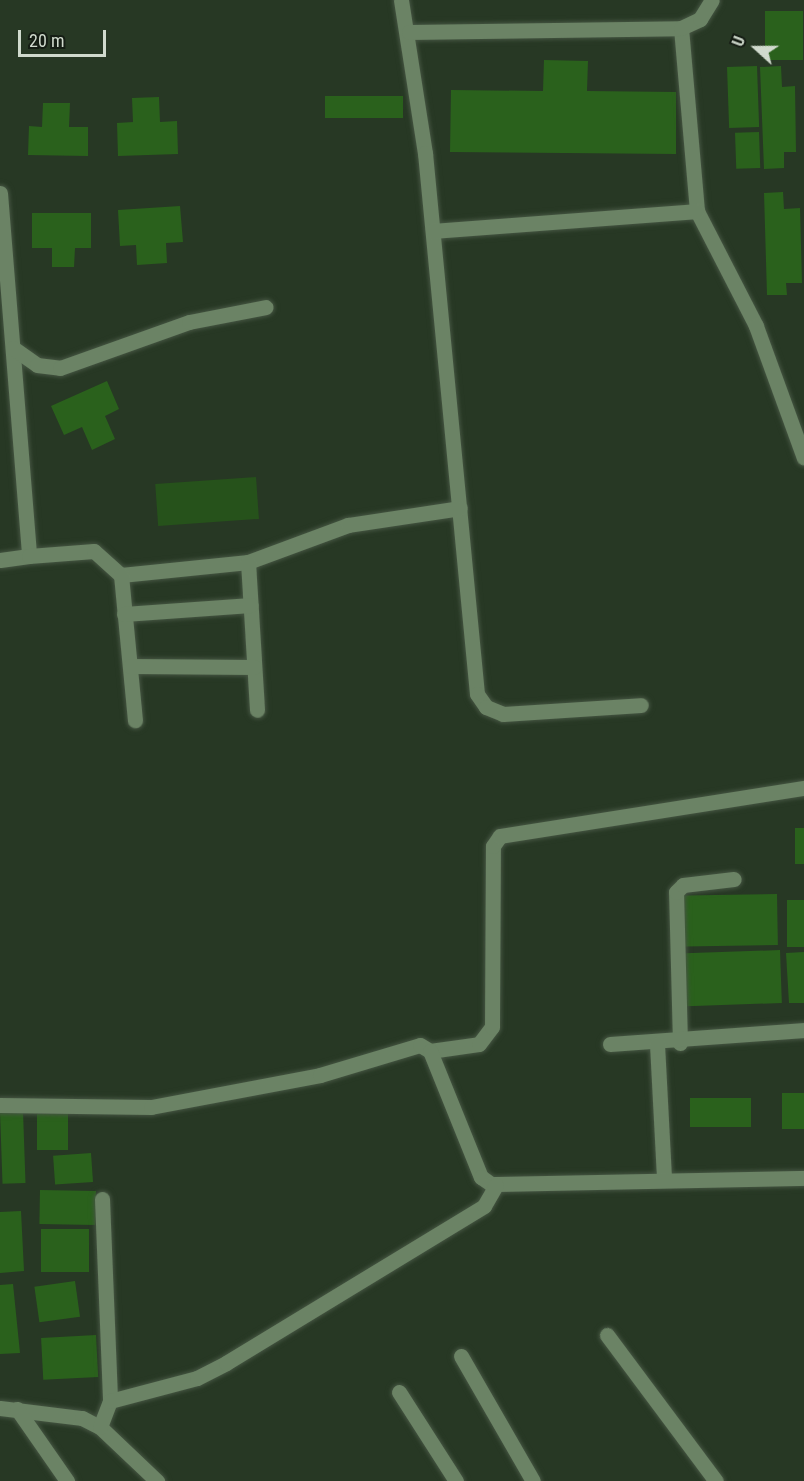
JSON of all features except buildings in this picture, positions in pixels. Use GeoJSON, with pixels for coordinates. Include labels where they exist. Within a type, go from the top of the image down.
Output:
{"type":"FeatureCollection","features":[{"type":"Feature","properties":{"kind":"street"},"geometry":{"type":"LineString","coordinates":[[401,0],[409,32],[433,231],[482,703],[503,714],[641,705]]}},
{"type":"Feature","properties":{"kind":"street"},"geometry":{"type":"LineString","coordinates":[[409,32],[681,28],[700,19],[712,0]]}},
{"type":"Feature","properties":{"kind":"street"},"geometry":{"type":"LineString","coordinates":[[681,28],[697,212],[756,326],[804,458]]}},
{"type":"Feature","properties":{"kind":"street"},"geometry":{"type":"LineString","coordinates":[[0,193],[29,556]]}},
{"type":"Feature","properties":{"kind":"street"},"geometry":{"type":"LineString","coordinates":[[433,231],[697,212]]}},
{"type":"Feature","properties":{"kind":"street"},"geometry":{"type":"LineString","coordinates":[[13,348],[37,365],[60,368],[189,322],[266,307]]}},
{"type":"Feature","properties":{"kind":"street"},"geometry":{"type":"LineString","coordinates":[[122,575],[248,562],[348,525],[460,508]]}},
{"type":"Feature","properties":{"kind":"street"},"geometry":{"type":"LineString","coordinates":[[0,560],[94,551],[122,575],[135,720]]}},
{"type":"Feature","properties":{"kind":"street"},"geometry":{"type":"LineString","coordinates":[[248,562],[257,710]]}},
{"type":"Feature","properties":{"kind":"street"},"geometry":{"type":"LineString","coordinates":[[124,614],[251,606]]}},
{"type":"Feature","properties":{"kind":"street"},"geometry":{"type":"LineString","coordinates":[[130,666],[254,667]]}},
{"type":"Feature","properties":{"kind":"street"},"geometry":{"type":"LineString","coordinates":[[430,1052],[479,1044],[492,1027],[493,846],[500,836],[804,788]]}},
{"type":"Feature","properties":{"kind":"street"},"geometry":{"type":"LineString","coordinates":[[680,1043],[676,892],[683,885],[734,879]]}},
{"type":"Feature","properties":{"kind":"street"},"geometry":{"type":"LineString","coordinates":[[610,1044],[680,1043],[804,1030]]}},
{"type":"Feature","properties":{"kind":"street"},"geometry":{"type":"LineString","coordinates":[[0,1105],[152,1107],[320,1075],[417,1044],[430,1052],[481,1178],[496,1185],[664,1178],[804,1178]]}},
{"type":"Feature","properties":{"kind":"street"},"geometry":{"type":"LineString","coordinates":[[657,1044],[664,1178]]}},
{"type":"Feature","properties":{"kind":"street"},"geometry":{"type":"LineString","coordinates":[[110,1401],[197,1378],[226,1363],[484,1206],[496,1185]]}},
{"type":"Feature","properties":{"kind":"street"},"geometry":{"type":"LineString","coordinates":[[100,1427],[110,1401],[102,1199]]}},
{"type":"Feature","properties":{"kind":"street"},"geometry":{"type":"LineString","coordinates":[[608,1335],[716,1481]]}},
{"type":"Feature","properties":{"kind":"street"},"geometry":{"type":"LineString","coordinates":[[461,1356],[532,1481]]}},
{"type":"Feature","properties":{"kind":"street"},"geometry":{"type":"LineString","coordinates":[[399,1392],[456,1481]]}},
{"type":"Feature","properties":{"kind":"street"},"geometry":{"type":"LineString","coordinates":[[0,1408],[64,1412],[100,1427],[157,1481]]}},
{"type":"Feature","properties":{"kind":"street"},"geometry":{"type":"LineString","coordinates":[[17,1409],[67,1481]]}},
{"type":"Feature","properties":{"kind":"green space"},"geometry":{"type":"Polygon","coordinates":[[[256,477],[259,519],[158,526],[155,484],[256,477]]]}}]}
